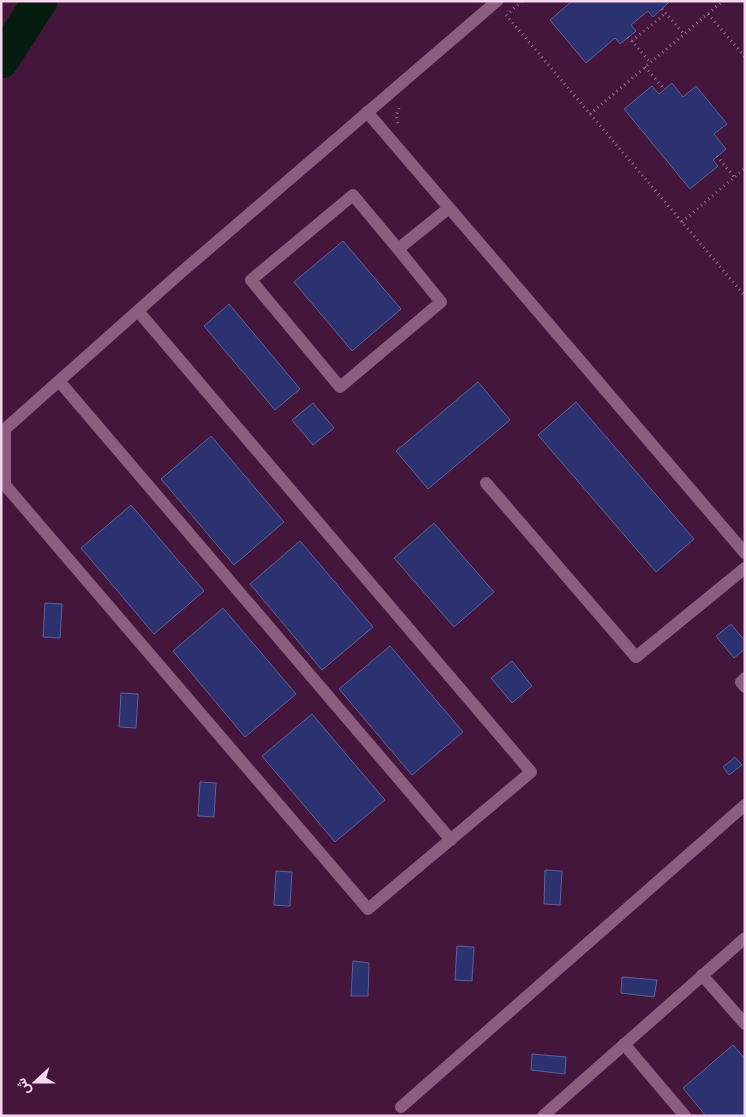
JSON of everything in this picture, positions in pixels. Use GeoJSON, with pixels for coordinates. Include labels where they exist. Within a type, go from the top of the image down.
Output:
{"type":"FeatureCollection","features":[{"type":"Feature","properties":{"kind":"street"},"geometry":{"type":"LineString","coordinates":[[138,311],[532,772],[368,909],[11,493],[5,485],[6,429],[177,276],[497,1]]}},
{"type":"Feature","properties":{"kind":"street"},"geometry":{"type":"LineString","coordinates":[[367,112],[745,553]]}},
{"type":"Feature","properties":{"kind":"street"},"geometry":{"type":"LineString","coordinates":[[353,195],[398,249],[441,302],[340,387],[251,280],[353,195]]}},
{"type":"Feature","properties":{"kind":"street"},"geometry":{"type":"LineString","coordinates":[[398,249],[449,208]]}},
{"type":"Feature","properties":{"kind":"street"},"geometry":{"type":"LineString","coordinates":[[59,381],[451,840]]}},
{"type":"Feature","properties":{"kind":"street"},"geometry":{"type":"LineString","coordinates":[[486,483],[636,658],[745,568]]}},
{"type":"Feature","properties":{"kind":"street"},"geometry":{"type":"LineString","coordinates":[[745,678],[741,682],[745,687]]}},
{"type":"Feature","properties":{"kind":"street"},"geometry":{"type":"LineString","coordinates":[[401,1107],[745,806]]}},
{"type":"Feature","properties":{"kind":"street"},"geometry":{"type":"LineString","coordinates":[[543,1116],[744,938]]}},
{"type":"Feature","properties":{"kind":"street"},"geometry":{"type":"LineString","coordinates":[[702,975],[745,1024]]}},
{"type":"Feature","properties":{"kind":"street"},"geometry":{"type":"LineString","coordinates":[[624,1044],[685,1116]]}},
{"type":"Feature","properties":{"kind":"path"},"geometry":{"type":"LineString","coordinates":[[522,1],[506,16],[745,296]]}},
{"type":"Feature","properties":{"kind":"path"},"geometry":{"type":"LineString","coordinates":[[590,114],[723,1]]}},
{"type":"Feature","properties":{"kind":"path"},"geometry":{"type":"LineString","coordinates":[[662,9],[684,34]]}},
{"type":"Feature","properties":{"kind":"path"},"geometry":{"type":"LineString","coordinates":[[632,41],[666,14]]}},
{"type":"Feature","properties":{"kind":"path"},"geometry":{"type":"LineString","coordinates":[[708,14],[745,57]]}},
{"type":"Feature","properties":{"kind":"path"},"geometry":{"type":"LineString","coordinates":[[628,37],[651,63]]}},
{"type":"Feature","properties":{"kind":"path"},"geometry":{"type":"LineString","coordinates":[[645,68],[664,89]]}},
{"type":"Feature","properties":{"kind":"path"},"geometry":{"type":"LineString","coordinates":[[399,126],[396,116],[398,108],[405,102]]}},
{"type":"Feature","properties":{"kind":"path"},"geometry":{"type":"LineString","coordinates":[[717,156],[734,177]]}},
{"type":"Feature","properties":{"kind":"path"},"geometry":{"type":"LineString","coordinates":[[682,222],[745,168]]}},
{"type":"Feature","properties":{"kind":"building"},"geometry":{"type":"Polygon","coordinates":[[[572,1],[667,1],[668,3],[653,17],[648,11],[631,25],[636,31],[620,44],[615,38],[586,63],[550,20],[572,1]]]}},
{"type":"Feature","properties":{"kind":"building"},"geometry":{"type":"Polygon","coordinates":[[[672,83],[683,97],[696,86],[727,124],[714,134],[726,149],[713,160],[718,166],[690,189],[624,109],[652,86],[659,94],[672,83]]]}},
{"type":"Feature","properties":{"kind":"building"},"geometry":{"type":"Polygon","coordinates":[[[343,241],[401,309],[352,351],[294,282],[343,241]]]}},
{"type":"Feature","properties":{"kind":"building"},"geometry":{"type":"Polygon","coordinates":[[[229,304],[300,389],[275,410],[204,326],[229,304]]]}},
{"type":"Feature","properties":{"kind":"building"},"geometry":{"type":"Polygon","coordinates":[[[478,382],[510,420],[428,489],[396,451],[478,382]]]}},
{"type":"Feature","properties":{"kind":"building"},"geometry":{"type":"Polygon","coordinates":[[[576,402],[694,539],[656,572],[538,435],[576,402]]]}},
{"type":"Feature","properties":{"kind":"building"},"geometry":{"type":"Polygon","coordinates":[[[313,403],[334,428],[313,445],[292,420],[313,403]]]}},
{"type":"Feature","properties":{"kind":"building"},"geometry":{"type":"Polygon","coordinates":[[[211,436],[284,522],[234,565],[161,479],[211,436]]]}},
{"type":"Feature","properties":{"kind":"building"},"geometry":{"type":"Polygon","coordinates":[[[131,505],[204,591],[154,634],[81,548],[131,505]]]}},
{"type":"Feature","properties":{"kind":"building"},"geometry":{"type":"Polygon","coordinates":[[[434,523],[494,592],[454,627],[394,558],[434,523]]]}},
{"type":"Feature","properties":{"kind":"building"},"geometry":{"type":"Polygon","coordinates":[[[300,541],[373,627],[322,670],[250,584],[300,541]]]}},
{"type":"Feature","properties":{"kind":"building"},"geometry":{"type":"Polygon","coordinates":[[[45,603],[62,604],[60,638],[43,637],[45,603]]]}},
{"type":"Feature","properties":{"kind":"building"},"geometry":{"type":"Polygon","coordinates":[[[223,608],[296,694],[245,737],[173,651],[223,608]]]}},
{"type":"Feature","properties":{"kind":"building"},"geometry":{"type":"Polygon","coordinates":[[[731,624],[745,641],[745,649],[734,658],[716,636],[731,624]]]}},
{"type":"Feature","properties":{"kind":"building"},"geometry":{"type":"Polygon","coordinates":[[[390,646],[463,732],[412,775],[339,689],[390,646]]]}},
{"type":"Feature","properties":{"kind":"building"},"geometry":{"type":"Polygon","coordinates":[[[512,661],[532,686],[512,703],[491,678],[512,661]]]}},
{"type":"Feature","properties":{"kind":"building"},"geometry":{"type":"Polygon","coordinates":[[[121,693],[138,694],[136,728],[119,727],[121,693]]]}},
{"type":"Feature","properties":{"kind":"building"},"geometry":{"type":"Polygon","coordinates":[[[312,714],[385,800],[335,842],[262,756],[312,714]]]}},
{"type":"Feature","properties":{"kind":"building"},"geometry":{"type":"Polygon","coordinates":[[[735,757],[742,765],[729,775],[723,767],[735,757]]]}},
{"type":"Feature","properties":{"kind":"building"},"geometry":{"type":"Polygon","coordinates":[[[200,782],[216,783],[214,817],[198,816],[200,782]]]}},
{"type":"Feature","properties":{"kind":"building"},"geometry":{"type":"Polygon","coordinates":[[[545,870],[562,871],[560,905],[544,904],[545,870]]]}},
{"type":"Feature","properties":{"kind":"building"},"geometry":{"type":"Polygon","coordinates":[[[276,871],[292,872],[290,906],[274,905],[276,871]]]}},
{"type":"Feature","properties":{"kind":"building"},"geometry":{"type":"Polygon","coordinates":[[[457,946],[474,947],[472,981],[455,980],[457,946]]]}},
{"type":"Feature","properties":{"kind":"building"},"geometry":{"type":"Polygon","coordinates":[[[353,961],[369,963],[368,996],[351,996],[353,961]]]}},
{"type":"Feature","properties":{"kind":"building"},"geometry":{"type":"Polygon","coordinates":[[[622,977],[657,980],[654,997],[621,993],[622,977]]]}},
{"type":"Feature","properties":{"kind":"building"},"geometry":{"type":"Polygon","coordinates":[[[733,1045],[745,1059],[745,1116],[706,1116],[683,1088],[733,1045]]]}},
{"type":"Feature","properties":{"kind":"building"},"geometry":{"type":"Polygon","coordinates":[[[532,1054],[566,1057],[565,1074],[531,1070],[532,1054]]]}},
{"type":"Feature","properties":{"kind":"waterway"},"geometry":{"type":"LineString","coordinates":[[1,61],[40,1]]}}]}
